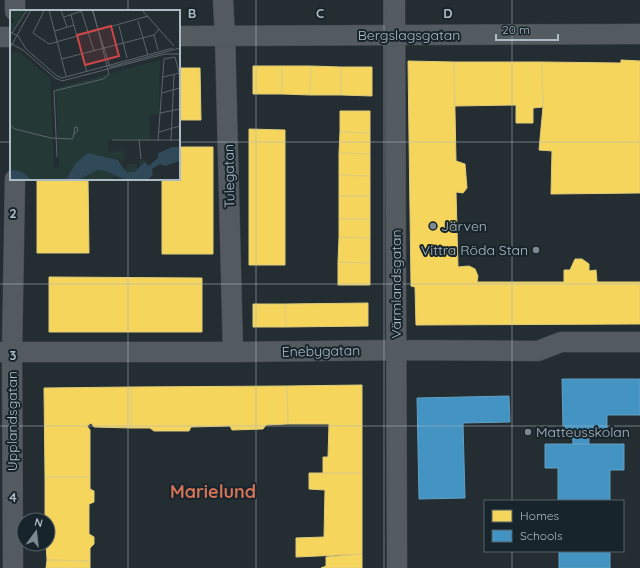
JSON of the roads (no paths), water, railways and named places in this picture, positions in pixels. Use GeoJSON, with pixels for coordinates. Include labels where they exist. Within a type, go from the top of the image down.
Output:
{"type":"FeatureCollection","features":[{"type":"Feature","properties":{"kind":"street"},"geometry":{"type":"LineString","coordinates":[[14,0],[15,10]]}},
{"type":"Feature","properties":{"kind":"street","name":"Tulegatan"},"geometry":{"type":"LineString","coordinates":[[223,0],[233,352]]}},
{"type":"Feature","properties":{"kind":"street","name":"Värmlandsgatan"},"geometry":{"type":"LineString","coordinates":[[395,0],[397,568]]}},
{"type":"Feature","properties":{"kind":"street","name":"Bergslagsgatan"},"geometry":{"type":"LineString","coordinates":[[180,36],[640,34]]}},
{"type":"Feature","properties":{"kind":"street","name":"Upplandsgatan"},"geometry":{"type":"LineString","coordinates":[[13,568],[6,352],[15,180]]}},
{"type":"Feature","properties":{"kind":"street","name":"Enebygatan"},"geometry":{"type":"LineString","coordinates":[[6,352],[396,350],[538,351],[561,342],[640,342]]}},
{"type":"Feature","properties":{"kind":"tram line"},"geometry":{"type":"LineString","coordinates":[[390,0],[392,568]]}},
{"type":"Feature","properties":{"kind":"tram line"},"geometry":{"type":"LineString","coordinates":[[400,0],[400,350],[403,568]]}},
{"type":"Feature","properties":{"kind":"place","name":"Järven"},"geometry":{"type":"Point","coordinates":[433,226]}},
{"type":"Feature","properties":{"kind":"place","name":"Vittra Röda Stan"},"geometry":{"type":"Point","coordinates":[536,250]}},
{"type":"Feature","properties":{"kind":"place","name":"Matteusskolan"},"geometry":{"type":"Point","coordinates":[528,432]}},
{"type":"Feature","properties":{"kind":"district","name":"Marielund"},"geometry":{"type":"Point","coordinates":[213,492]}}]}
